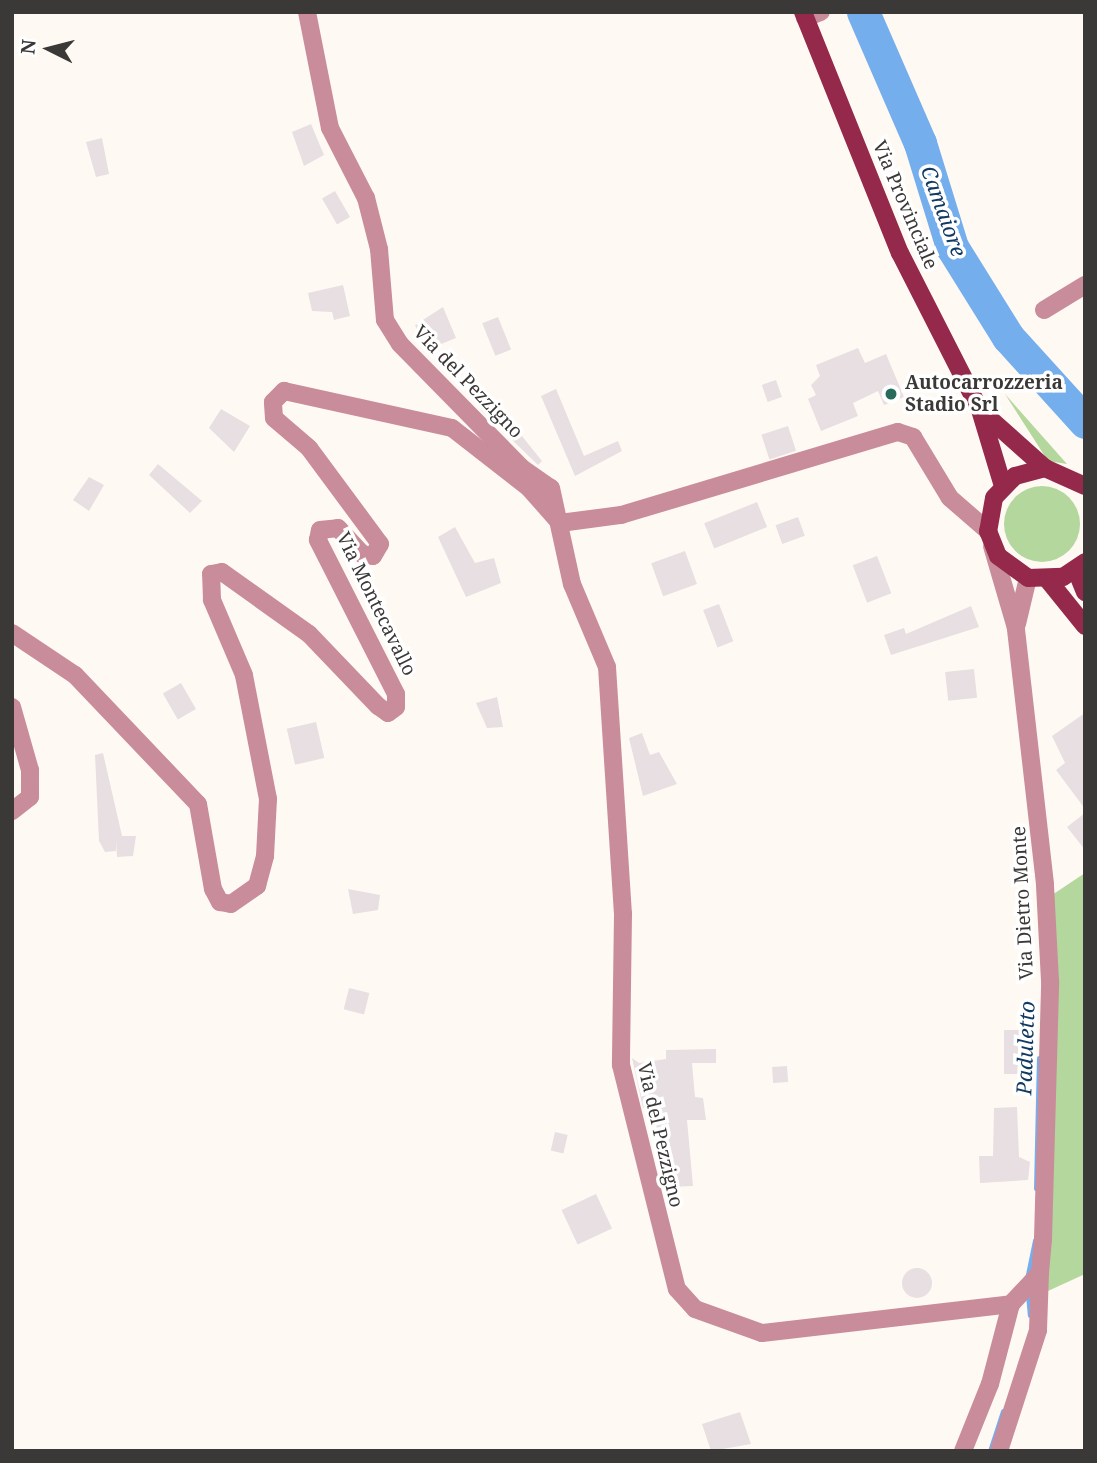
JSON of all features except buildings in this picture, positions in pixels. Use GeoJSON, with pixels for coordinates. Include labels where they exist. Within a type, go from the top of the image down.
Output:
{"type":"FeatureCollection","features":[{"type":"Feature","properties":{"kind":"main road","name":"Via Provinciale"},"geometry":{"type":"LineString","coordinates":[[809,14],[900,253],[980,410],[1003,486]]}},
{"type":"Feature","properties":{"kind":"main road","name":"Via Provinciale"},"geometry":{"type":"LineString","coordinates":[[980,410],[1045,468],[1085,486]]}},
{"type":"Feature","properties":{"kind":"main road"},"geometry":{"type":"LineString","coordinates":[[1045,468],[1003,486],[989,512],[990,537],[1006,565],[1028,578],[1048,580],[1081,566],[1085,592]]}},
{"type":"Feature","properties":{"kind":"main road"},"geometry":{"type":"LineString","coordinates":[[1048,580],[1085,626]]}},
{"type":"Feature","properties":{"kind":"street","name":"Via del Pezzigno"},"geometry":{"type":"LineString","coordinates":[[307,12],[330,128],[366,198],[379,248],[385,320],[400,344],[522,468],[551,488],[572,584],[607,667],[623,914],[621,1065],[677,1289],[695,1309],[762,1333],[1015,1297]]}},
{"type":"Feature","properties":{"kind":"street"},"geometry":{"type":"LineString","coordinates":[[1044,310],[1085,285]]}},
{"type":"Feature","properties":{"kind":"street","name":"Via Montecavallo"},"geometry":{"type":"LineString","coordinates":[[12,633],[75,675],[198,804],[210,845],[213,889],[220,902],[231,904],[257,886],[265,856],[268,799],[244,675],[212,600],[211,574],[222,572],[309,634],[378,706],[388,713],[396,707],[396,694],[318,540],[320,530],[338,528],[362,555],[373,556],[380,544],[309,448],[274,418],[273,401],[284,391],[452,428],[529,488],[559,523]]}},
{"type":"Feature","properties":{"kind":"street"},"geometry":{"type":"LineString","coordinates":[[559,523],[621,515],[898,432],[913,437],[950,498],[971,514],[990,537]]}},
{"type":"Feature","properties":{"kind":"street"},"geometry":{"type":"LineString","coordinates":[[971,514],[989,512]]}},
{"type":"Feature","properties":{"kind":"street","name":"Via Dietro Monte"},"geometry":{"type":"LineString","coordinates":[[990,537],[1016,628],[1050,948],[1036,1275],[1038,1330],[999,1451]]}},
{"type":"Feature","properties":{"kind":"street","name":"Via Dietro Monte"},"geometry":{"type":"LineString","coordinates":[[1016,628],[1028,578]]}},
{"type":"Feature","properties":{"kind":"street"},"geometry":{"type":"LineString","coordinates":[[12,707],[30,770],[30,797],[12,811]]}},
{"type":"Feature","properties":{"kind":"street"},"geometry":{"type":"LineString","coordinates":[[962,1451],[990,1384],[1015,1297],[1036,1275]]}},
{"type":"Feature","properties":{"kind":"green space"},"geometry":{"type":"Polygon","coordinates":[[[1005,394],[1067,464],[1048,461],[1005,394]]]}},
{"type":"Feature","properties":{"kind":"green space"},"geometry":{"type":"Polygon","coordinates":[[[1035,486],[1049,486],[1063,492],[1074,503],[1080,524],[1077,539],[1069,551],[1049,562],[1035,562],[1021,556],[1010,545],[1004,531],[1004,517],[1010,503],[1021,492],[1035,486]]]}},
{"type":"Feature","properties":{"kind":"green space"},"geometry":{"type":"Polygon","coordinates":[[[1085,873],[1085,1274],[1048,1291],[1046,899],[1085,873]]]}},
{"type":"Feature","properties":{"kind":"waterway","name":"Camaiore"},"geometry":{"type":"LineString","coordinates":[[863,12],[920,143],[952,247],[1008,337],[1085,422]]}},
{"type":"Feature","properties":{"kind":"waterway","name":"Paduletto"},"geometry":{"type":"LineString","coordinates":[[1036,1188],[1039,1058]]}},
{"type":"Feature","properties":{"kind":"waterway","name":"Paduletto"},"geometry":{"type":"LineString","coordinates":[[1026,1284],[1035,1240]]}},
{"type":"Feature","properties":{"kind":"waterway","name":"Paduletto"},"geometry":{"type":"LineString","coordinates":[[1028,1294],[1030,1315]]}},
{"type":"Feature","properties":{"kind":"waterway","name":"Paduletto"},"geometry":{"type":"LineString","coordinates":[[990,1451],[1003,1411]]}},
{"type":"Feature","properties":{"kind":"place","name":"Autocarrozzeria Stadio Srl"},"geometry":{"type":"Point","coordinates":[891,394]}}]}
